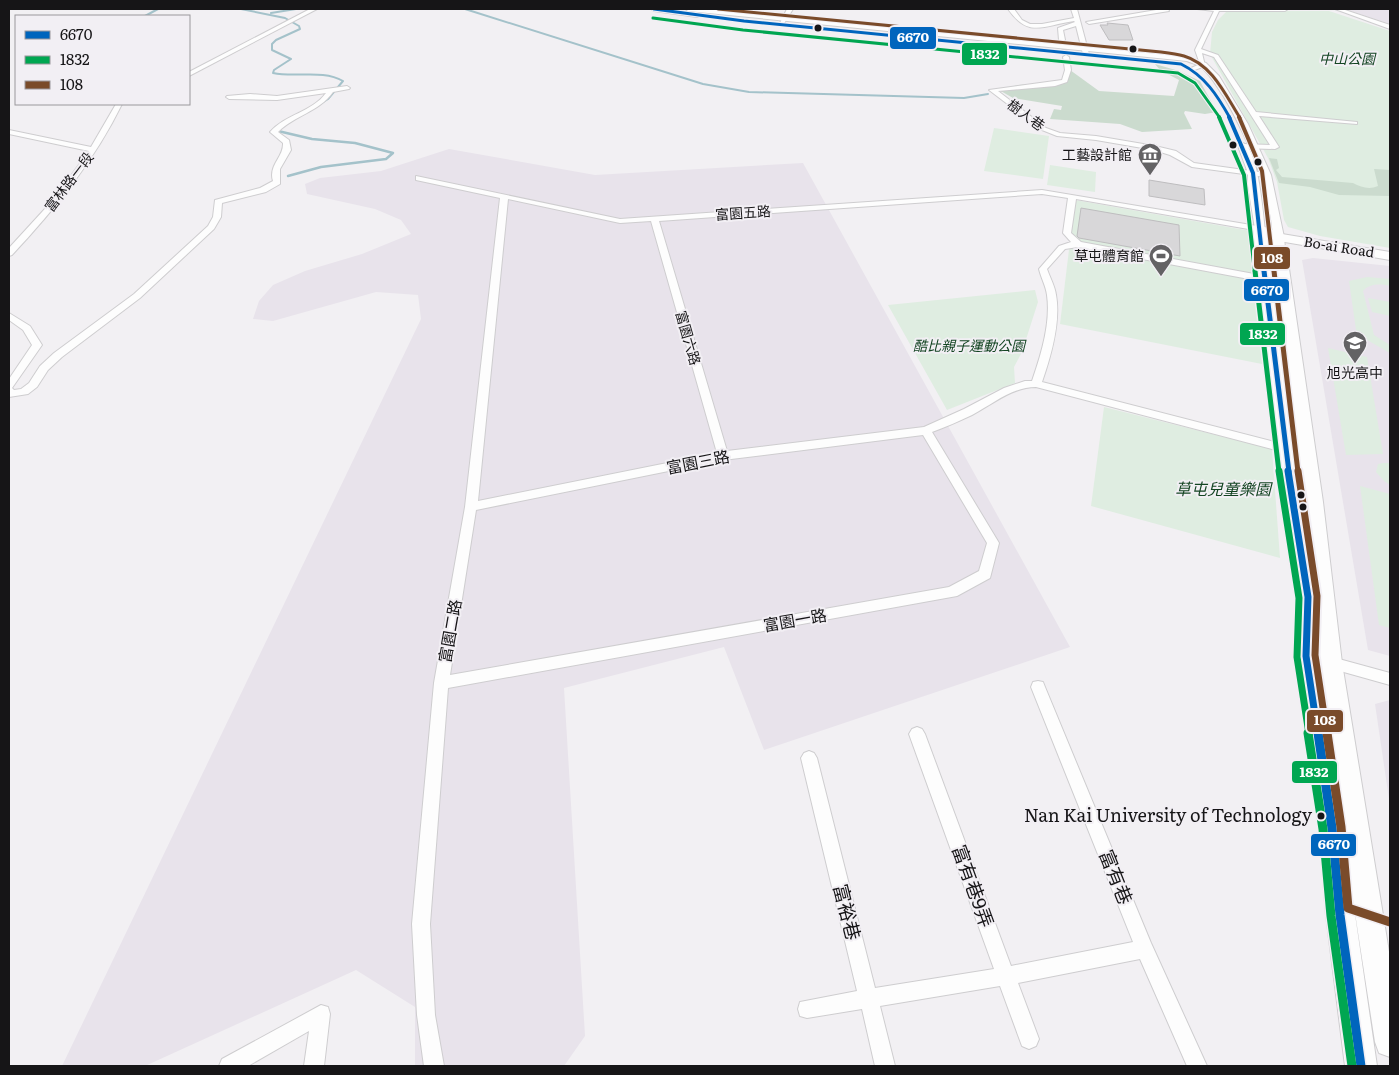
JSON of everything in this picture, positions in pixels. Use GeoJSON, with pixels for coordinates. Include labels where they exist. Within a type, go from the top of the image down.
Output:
{"type":"FeatureCollection","features":[{"type":"Feature","properties":{"kind":"main road","name":"Bo-ai Road"},"geometry":{"type":"LineString","coordinates":[[1270,240],[1390,256]]}},
{"type":"Feature","properties":{"kind":"main road","name":"Bo-ai Road"},"geometry":{"type":"LineString","coordinates":[[1270,240],[1390,263]]}},
{"type":"Feature","properties":{"kind":"main road"},"geometry":{"type":"LineString","coordinates":[[1270,240],[1265,279],[1284,449],[1318,659],[1355,813],[1370,924],[1390,1042]]}},
{"type":"Feature","properties":{"kind":"main road"},"geometry":{"type":"LineString","coordinates":[[1270,240],[1306,454],[1318,659],[1332,828],[1340,915],[1361,1066]]}},
{"type":"Feature","properties":{"kind":"street"},"geometry":{"type":"LineString","coordinates":[[190,73],[314,9]]}},
{"type":"Feature","properties":{"kind":"street"},"geometry":{"type":"LineString","coordinates":[[654,9],[1086,51],[1181,58],[1203,65]]}},
{"type":"Feature","properties":{"kind":"street"},"geometry":{"type":"LineString","coordinates":[[688,9],[782,21]]}},
{"type":"Feature","properties":{"kind":"street"},"geometry":{"type":"LineString","coordinates":[[782,21],[790,9]]}},
{"type":"Feature","properties":{"kind":"street"},"geometry":{"type":"LineString","coordinates":[[1011,9],[1023,24],[1026,25],[1040,26],[1058,21],[1077,21]]}},
{"type":"Feature","properties":{"kind":"street"},"geometry":{"type":"LineString","coordinates":[[1074,9],[1086,51]]}},
{"type":"Feature","properties":{"kind":"street"},"geometry":{"type":"LineString","coordinates":[[1089,22],[1166,11],[1165,9]]}},
{"type":"Feature","properties":{"kind":"street"},"geometry":{"type":"LineString","coordinates":[[1200,9],[1285,9]]}},
{"type":"Feature","properties":{"kind":"street"},"geometry":{"type":"LineString","coordinates":[[1217,9],[1198,50],[1203,65],[1216,78],[1244,124],[1266,175],[1270,240]]}},
{"type":"Feature","properties":{"kind":"street"},"geometry":{"type":"LineString","coordinates":[[1338,9],[1390,27]]}},
{"type":"Feature","properties":{"kind":"street"},"geometry":{"type":"LineString","coordinates":[[1062,40],[1060,29],[1077,21]]}},
{"type":"Feature","properties":{"kind":"street"},"geometry":{"type":"LineString","coordinates":[[1198,50],[1216,56],[1274,147],[1243,146]]}},
{"type":"Feature","properties":{"kind":"street"},"geometry":{"type":"LineString","coordinates":[[1086,51],[1181,64],[1192,69],[1205,79],[1243,146],[1253,173],[1253,186],[1270,240]]}},
{"type":"Feature","properties":{"kind":"street","name":"樹人巷"},"geometry":{"type":"LineString","coordinates":[[1066,57],[1068,76],[1065,80],[1055,84],[992,90],[1044,129],[1059,135],[1096,138],[1155,148],[1173,153],[1192,164],[1266,175]]}},
{"type":"Feature","properties":{"kind":"street"},"geometry":{"type":"LineString","coordinates":[[1192,69],[1203,65]]}},
{"type":"Feature","properties":{"kind":"street"},"geometry":{"type":"LineString","coordinates":[[229,97],[277,98],[345,88]]}},
{"type":"Feature","properties":{"kind":"street"},"geometry":{"type":"LineString","coordinates":[[9,391],[12,394],[24,392],[33,385],[44,368],[58,355],[137,296],[151,280],[211,227],[217,217],[218,202],[263,190],[277,182],[274,177],[275,168],[287,150],[286,142],[274,132],[282,123],[322,104],[332,90]]}},
{"type":"Feature","properties":{"kind":"street","name":"富林路一段"},"geometry":{"type":"LineString","coordinates":[[9,253],[45,215],[93,150],[119,105]]}},
{"type":"Feature","properties":{"kind":"street"},"geometry":{"type":"LineString","coordinates":[[1254,114],[1355,123]]}},
{"type":"Feature","properties":{"kind":"street"},"geometry":{"type":"LineString","coordinates":[[9,132],[93,150]]}},
{"type":"Feature","properties":{"kind":"street","name":"富園五路"},"geometry":{"type":"LineString","coordinates":[[418,178],[620,221],[1042,192],[1072,196],[1270,240]]}},
{"type":"Feature","properties":{"kind":"street","name":"富園二路"},"geometry":{"type":"LineString","coordinates":[[434,1066],[426,1015],[421,924],[441,683],[471,507],[504,196]]}},
{"type":"Feature","properties":{"kind":"street"},"geometry":{"type":"LineString","coordinates":[[1072,196],[1068,233],[1078,244]]}},
{"type":"Feature","properties":{"kind":"street","name":"富園六路"},"geometry":{"type":"LineString","coordinates":[[654,219],[723,456]]}},
{"type":"Feature","properties":{"kind":"street"},"geometry":{"type":"LineString","coordinates":[[1265,279],[1078,244],[1063,246],[1053,254],[1052,260],[1043,269],[1045,281],[1050,290],[1052,318],[1036,384],[1306,454]]}},
{"type":"Feature","properties":{"kind":"street"},"geometry":{"type":"LineString","coordinates":[[9,316],[28,328],[37,345],[9,386]]}},
{"type":"Feature","properties":{"kind":"street","name":"富園三路"},"geometry":{"type":"LineString","coordinates":[[471,507],[723,456],[926,431],[976,408],[1008,390],[1025,384],[1036,384]]}},
{"type":"Feature","properties":{"kind":"street","name":"富園一路"},"geometry":{"type":"LineString","coordinates":[[441,683],[952,592],[985,574],[993,543],[926,431]]}},
{"type":"Feature","properties":{"kind":"street"},"geometry":{"type":"LineString","coordinates":[[1318,659],[1390,680]]}},
{"type":"Feature","properties":{"kind":"street","name":"富有巷"},"geometry":{"type":"LineString","coordinates":[[1038,687],[1145,949],[1197,1066]]}},
{"type":"Feature","properties":{"kind":"street","name":"富有巷9弄"},"geometry":{"type":"LineString","coordinates":[[917,734],[1029,1039]]}},
{"type":"Feature","properties":{"kind":"street","name":"富裕巷"},"geometry":{"type":"LineString","coordinates":[[809,758],[885,1066]]}},
{"type":"Feature","properties":{"kind":"street"},"geometry":{"type":"LineString","coordinates":[[807,1009],[1006,976],[1145,949]]}},
{"type":"Feature","properties":{"kind":"street"},"geometry":{"type":"LineString","coordinates":[[229,1066],[321,1014],[314,1066]]}},
{"type":"Feature","properties":{"kind":"shaded area"},"geometry":{"type":"Polygon","coordinates":[[[1344,9],[1390,9],[1390,24],[1344,9]]]}},
{"type":"Feature","properties":{"kind":"shaded area"},"geometry":{"type":"Polygon","coordinates":[[[449,149],[595,175],[803,163],[1070,647],[764,750],[724,647],[564,688],[585,1036],[564,1066],[415,1066],[415,1007],[356,970],[145,1066],[62,1066],[421,319],[418,295],[376,292],[273,321],[253,319],[259,301],[273,285],[305,271],[362,254],[411,234],[401,220],[375,209],[307,194],[305,184],[320,178],[381,171],[449,149]]]}},
{"type":"Feature","properties":{"kind":"shaded area","name":"旭光高中"},"geometry":{"type":"Polygon","coordinates":[[[1313,258],[1390,266],[1390,656],[1368,650],[1302,260],[1313,258]]]}},
{"type":"Feature","properties":{"kind":"shaded area"},"geometry":{"type":"Polygon","coordinates":[[[1390,700],[1390,806],[1375,704],[1390,700]]]}},
{"type":"Feature","properties":{"kind":"green space","name":"中山公園"},"geometry":{"type":"Polygon","coordinates":[[[1227,11],[1329,11],[1390,31],[1390,248],[1320,236],[1288,227],[1284,220],[1277,182],[1268,158],[1210,54],[1212,32],[1218,20],[1227,11]]]}},
{"type":"Feature","properties":{"kind":"green space"},"geometry":{"type":"Polygon","coordinates":[[[1155,64],[1179,71],[1200,81],[1217,112],[1205,114],[1185,111],[1184,113],[1192,129],[1142,132],[1120,124],[1050,119],[1054,109],[1061,110],[1062,106],[1013,98],[999,90],[1018,85],[1062,82],[1070,70],[1099,91],[1174,96],[1179,80],[1160,70],[1155,64]]]}},
{"type":"Feature","properties":{"kind":"green space"},"geometry":{"type":"Polygon","coordinates":[[[994,128],[1049,136],[1043,179],[984,171],[994,128]]]}},
{"type":"Feature","properties":{"kind":"green space"},"geometry":{"type":"Polygon","coordinates":[[[1269,158],[1277,159],[1279,168],[1276,170],[1282,177],[1353,183],[1368,188],[1378,186],[1374,169],[1390,170],[1390,196],[1339,195],[1310,187],[1279,183],[1269,158]]]}},
{"type":"Feature","properties":{"kind":"green space"},"geometry":{"type":"Polygon","coordinates":[[[1050,165],[1096,172],[1095,192],[1047,185],[1050,165]]]}},
{"type":"Feature","properties":{"kind":"green space","name":"草屯體育館"},"geometry":{"type":"Polygon","coordinates":[[[1075,200],[1251,231],[1267,365],[1060,324],[1075,200]]]}},
{"type":"Feature","properties":{"kind":"green space"},"geometry":{"type":"Polygon","coordinates":[[[1367,277],[1390,279],[1390,286],[1372,285],[1363,291],[1374,335],[1390,345],[1390,353],[1367,340],[1356,330],[1349,281],[1367,277]]]}},
{"type":"Feature","properties":{"kind":"green space","name":"酷比親子運動公園"},"geometry":{"type":"Polygon","coordinates":[[[1035,290],[1038,302],[1022,352],[1014,367],[1015,383],[947,410],[888,305],[1035,290]]]}},
{"type":"Feature","properties":{"kind":"green space"},"geometry":{"type":"Polygon","coordinates":[[[1368,298],[1390,302],[1390,316],[1372,312],[1368,298]]]}},
{"type":"Feature","properties":{"kind":"green space"},"geometry":{"type":"Polygon","coordinates":[[[1328,348],[1367,357],[1383,454],[1346,455],[1328,348]]]}},
{"type":"Feature","properties":{"kind":"green space","name":"草屯兒童樂園"},"geometry":{"type":"Polygon","coordinates":[[[1104,407],[1272,449],[1280,558],[1091,506],[1104,407]]]}},
{"type":"Feature","properties":{"kind":"green space"},"geometry":{"type":"Polygon","coordinates":[[[1390,463],[1390,485],[1376,472],[1378,464],[1390,463]]]}},
{"type":"Feature","properties":{"kind":"green space"},"geometry":{"type":"Polygon","coordinates":[[[1360,486],[1390,494],[1390,628],[1379,625],[1360,486]]]}},
{"type":"Feature","properties":{"kind":"building"},"geometry":{"type":"Polygon","coordinates":[[[1107,23],[1128,25],[1133,40],[1109,40],[1100,25],[1108,25],[1107,23]]]}},
{"type":"Feature","properties":{"kind":"building","name":"工藝設計館"},"geometry":{"type":"Polygon","coordinates":[[[1149,180],[1204,189],[1205,205],[1149,196],[1149,180]]]}},
{"type":"Feature","properties":{"kind":"building"},"geometry":{"type":"Polygon","coordinates":[[[1081,208],[1179,225],[1180,256],[1079,238],[1077,236],[1081,208]]]}},
{"type":"Feature","properties":{"kind":"waterway"},"geometry":{"type":"LineString","coordinates":[[147,15],[158,9]]}},
{"type":"Feature","properties":{"kind":"waterway"},"geometry":{"type":"LineString","coordinates":[[241,9],[285,18],[299,26],[300,29],[276,40],[272,44],[272,50],[291,59],[274,70],[273,73],[326,75],[343,81],[328,99],[309,111]]}},
{"type":"Feature","properties":{"kind":"waterway"},"geometry":{"type":"LineString","coordinates":[[271,13],[296,9]]}},
{"type":"Feature","properties":{"kind":"waterway"},"geometry":{"type":"LineString","coordinates":[[465,9],[703,84],[749,92],[964,98],[988,94]]}},
{"type":"Feature","properties":{"kind":"waterway"},"geometry":{"type":"LineString","coordinates":[[279,127],[278,131],[312,139],[355,143],[393,153],[386,159],[321,167],[288,176]]}},
{"type":"Feature","properties":{"kind":"tunnel"},"geometry":{"type":"LineString","coordinates":[[1062,40],[1066,57]]}},
{"type":"Feature","properties":{"kind":"transit line","name":"6670"},"geometry":{"type":"LineString","coordinates":[[654,9],[744,21],[1181,64],[1198,74],[1215,93],[1230,120],[1253,173],[1285,449],[1308,597],[1306,656],[1332,828],[1340,915],[1361,1066]]}},
{"type":"Feature","properties":{"kind":"transit line","name":"108"},"geometry":{"type":"LineString","coordinates":[[718,9],[1161,52],[1185,56],[1197,62],[1211,73],[1240,118],[1262,171],[1294,448],[1317,596],[1315,655],[1341,827],[1348,908],[1390,922]]}},
{"type":"Feature","properties":{"kind":"transit line","name":"1832"},"geometry":{"type":"LineString","coordinates":[[653,18],[743,30],[1178,73],[1193,81],[1211,103],[1230,138],[1244,175],[1276,450],[1299,598],[1297,657],[1323,829],[1331,916],[1352,1066]]}},
{"type":"Feature","properties":{"kind":"place","name":"工藝設計館"},"geometry":{"type":"Point","coordinates":[1150,176]}},
{"type":"Feature","properties":{"kind":"place","name":"草屯體育館"},"geometry":{"type":"Point","coordinates":[1161,277]}},
{"type":"Feature","properties":{"kind":"place","name":"旭光高中"},"geometry":{"type":"Point","coordinates":[1355,364]}},
{"type":"Feature","properties":{"kind":"place","name":"Nan Kai University of Technology"},"geometry":{"type":"Point","coordinates":[1321,816]}}]}
